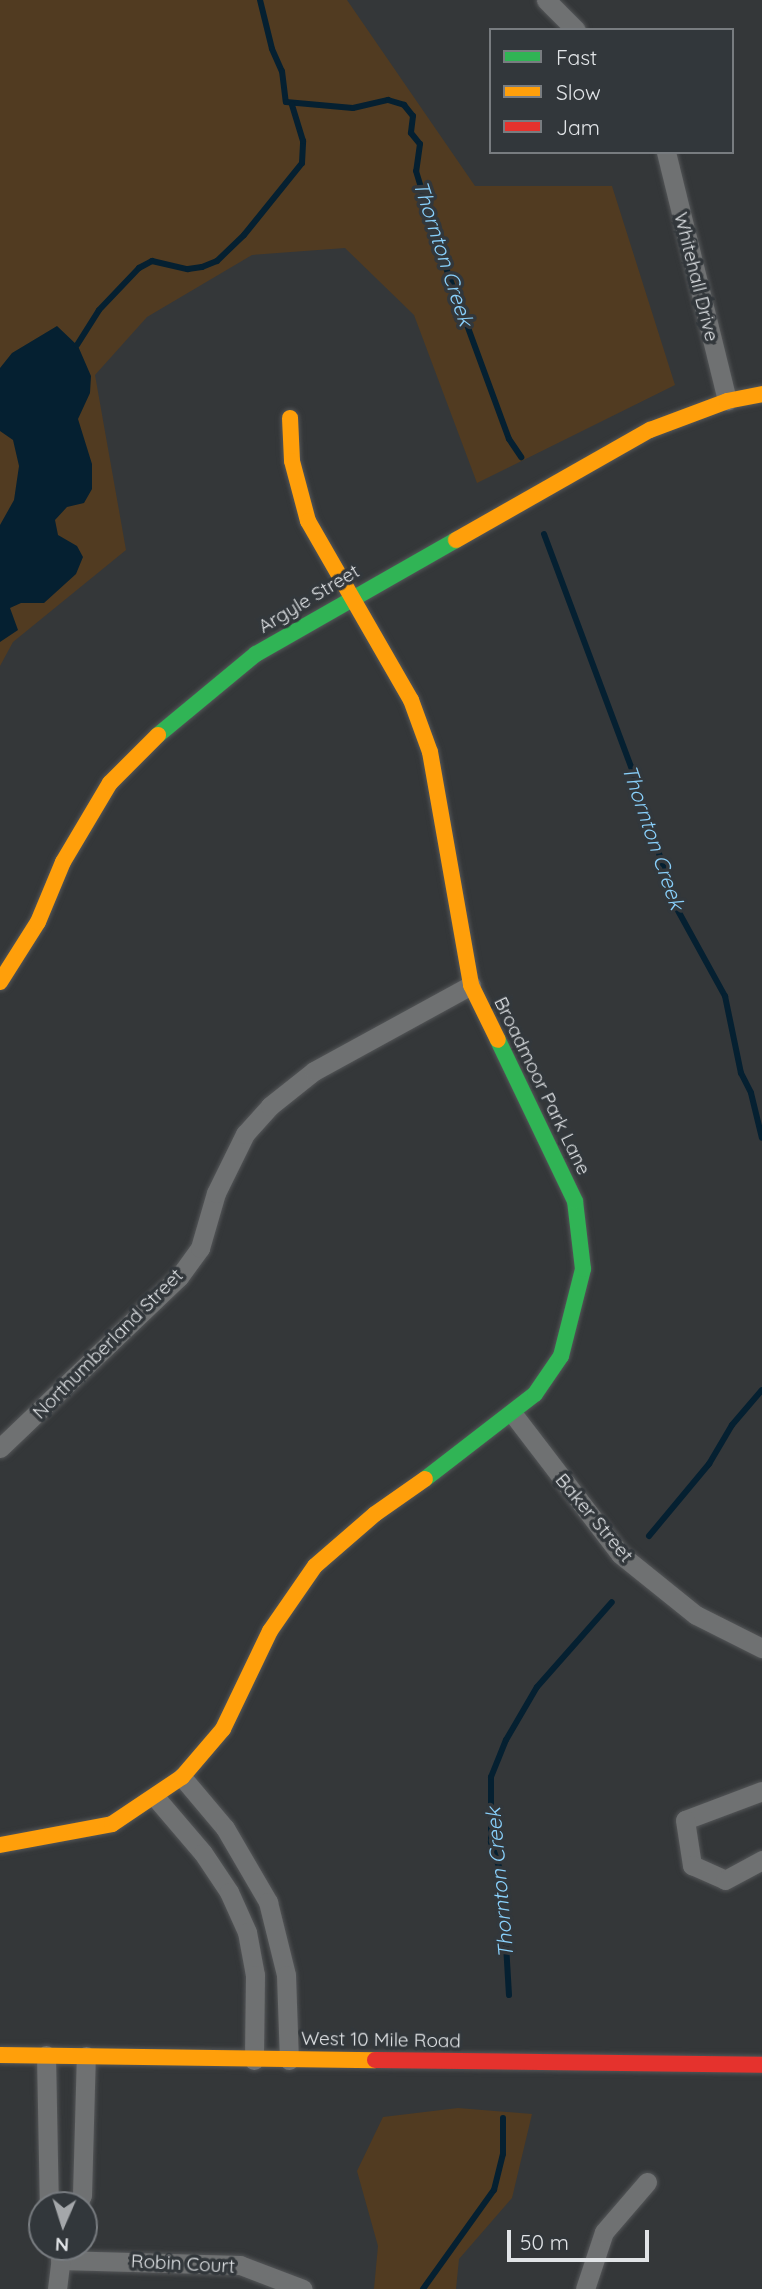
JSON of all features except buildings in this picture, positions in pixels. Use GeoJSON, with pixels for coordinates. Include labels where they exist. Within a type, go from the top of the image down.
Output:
{"type":"FeatureCollection","features":[{"type":"Feature","properties":{"kind":"street"},"geometry":{"type":"LineString","coordinates":[[546,0],[574,28]]}},
{"type":"Feature","properties":{"kind":"street","name":"Whitehall Drive"},"geometry":{"type":"LineString","coordinates":[[666,154],[727,401]]}},
{"type":"Feature","properties":{"kind":"street","name":"Argyle Street"},"geometry":{"type":"LineString","coordinates":[[0,982],[38,922],[63,862],[110,783],[179,714],[256,654],[650,430],[727,401],[762,394]]}},
{"type":"Feature","properties":{"kind":"street","name":"Broadmoor Park Lane"},"geometry":{"type":"LineString","coordinates":[[0,1845],[24,1844],[111,1824],[156,1798],[182,1777],[223,1729],[270,1631],[315,1566],[375,1514],[513,1414],[535,1394],[561,1356],[583,1269],[581,1231],[557,1158],[528,1111],[471,985],[430,752],[411,699],[308,521],[292,461],[290,418]]}},
{"type":"Feature","properties":{"kind":"street","name":"Northumberland Street"},"geometry":{"type":"LineString","coordinates":[[0,1448],[179,1277],[200,1248],[216,1193],[245,1134],[270,1106],[314,1071],[471,985]]}},
{"type":"Feature","properties":{"kind":"street","name":"Baker Street"},"geometry":{"type":"LineString","coordinates":[[513,1414],[620,1554],[696,1615],[762,1648]]}},
{"type":"Feature","properties":{"kind":"street"},"geometry":{"type":"LineString","coordinates":[[182,1777],[225,1828],[260,1887],[275,1923],[286,1975],[289,2060]]}},
{"type":"Feature","properties":{"kind":"street"},"geometry":{"type":"LineString","coordinates":[[762,1791],[685,1820],[692,1865],[725,1880],[762,1860]]}},
{"type":"Feature","properties":{"kind":"street"},"geometry":{"type":"LineString","coordinates":[[156,1798],[203,1853],[229,1892],[247,1932],[255,1975],[254,2060]]}},
{"type":"Feature","properties":{"kind":"street"},"geometry":{"type":"LineString","coordinates":[[247,1932],[275,1923]]}},
{"type":"Feature","properties":{"kind":"street","name":"West 10 Mile Road"},"geometry":{"type":"LineString","coordinates":[[0,2055],[762,2065]]}},
{"type":"Feature","properties":{"kind":"street"},"geometry":{"type":"LineString","coordinates":[[47,2055],[49,2191]]}},
{"type":"Feature","properties":{"kind":"street"},"geometry":{"type":"LineString","coordinates":[[82,2191],[86,2056]]}},
{"type":"Feature","properties":{"kind":"street"},"geometry":{"type":"LineString","coordinates":[[585,2289],[604,2232],[646,2182]]}},
{"type":"Feature","properties":{"kind":"street","name":"Robin Court"},"geometry":{"type":"LineString","coordinates":[[98,2256],[240,2265],[303,2289]]}},
{"type":"Feature","properties":{"kind":"street"},"geometry":{"type":"LineString","coordinates":[[57,2289],[60,2261]]}},
{"type":"Feature","properties":{"kind":"shaded area"},"geometry":{"type":"Polygon","coordinates":[[[0,0],[347,0],[475,186],[612,186],[675,385],[477,483],[414,315],[345,248],[252,255],[147,317],[95,375],[126,550],[13,642],[0,666],[0,0]]]}},
{"type":"Feature","properties":{"kind":"shaded area"},"geometry":{"type":"Polygon","coordinates":[[[458,2108],[532,2114],[512,2198],[459,2259],[456,2289],[374,2289],[378,2246],[357,2171],[383,2117],[458,2108]]]}},
{"type":"Feature","properties":{"kind":"water"},"geometry":{"type":"Polygon","coordinates":[[[57,326],[78,346],[91,376],[90,393],[78,419],[92,464],[92,489],[84,503],[67,507],[55,520],[58,535],[77,546],[83,557],[76,574],[44,603],[21,603],[10,608],[18,630],[0,642],[0,525],[14,500],[19,466],[13,440],[0,431],[0,368],[12,353],[57,326]]]}},
{"type":"Feature","properties":{"kind":"waterway","name":"Thornton Creek"},"geometry":{"type":"LineString","coordinates":[[260,0],[272,49],[282,71],[286,102],[353,108],[388,100],[404,105],[413,116],[411,133],[420,144],[416,171],[442,257],[509,439],[521,457]]}},
{"type":"Feature","properties":{"kind":"waterway"},"geometry":{"type":"LineString","coordinates":[[77,345],[99,310],[139,268],[152,261],[188,269],[202,267],[217,261],[244,235],[302,163],[303,141],[292,105]]}},
{"type":"Feature","properties":{"kind":"waterway","name":"Thornton Creek"},"geometry":{"type":"LineString","coordinates":[[544,534],[633,772],[676,907],[725,996],[741,1073],[751,1093],[762,1138]]}},
{"type":"Feature","properties":{"kind":"waterway","name":"Thornton Creek"},"geometry":{"type":"LineString","coordinates":[[649,1536],[709,1464],[732,1425],[762,1390]]}},
{"type":"Feature","properties":{"kind":"waterway","name":"Thornton Creek"},"geometry":{"type":"LineString","coordinates":[[509,1995],[502,1876],[491,1842],[491,1777],[506,1740],[537,1687],[612,1602]]}},
{"type":"Feature","properties":{"kind":"waterway","name":"Thornton Creek"},"geometry":{"type":"LineString","coordinates":[[423,2289],[494,2190],[503,2154],[503,2118]]}},
{"type":"Feature","properties":{"kind":"traffic: fast"},"geometry":{"type":"LineString","coordinates":[[158,735],[256,654],[456,540]]}},
{"type":"Feature","properties":{"kind":"traffic: fast"},"geometry":{"type":"LineString","coordinates":[[425,1479],[535,1394],[561,1356],[583,1269],[575,1201],[498,1040]]}},
{"type":"Feature","properties":{"kind":"traffic: slow"},"geometry":{"type":"LineString","coordinates":[[456,540],[650,430],[727,401],[762,394]]}},
{"type":"Feature","properties":{"kind":"traffic: slow"},"geometry":{"type":"LineString","coordinates":[[290,418],[292,461],[308,521],[411,700],[430,752],[471,985],[498,1040]]}},
{"type":"Feature","properties":{"kind":"traffic: slow"},"geometry":{"type":"LineString","coordinates":[[0,982],[38,922],[63,862],[110,783],[158,735]]}},
{"type":"Feature","properties":{"kind":"traffic: slow"},"geometry":{"type":"LineString","coordinates":[[0,1845],[112,1824],[182,1777],[223,1729],[270,1631],[315,1566],[375,1514],[425,1479]]}},
{"type":"Feature","properties":{"kind":"traffic: slow"},"geometry":{"type":"LineString","coordinates":[[0,2055],[375,2060]]}},
{"type":"Feature","properties":{"kind":"traffic: jam"},"geometry":{"type":"LineString","coordinates":[[375,2060],[762,2065]]}}]}
